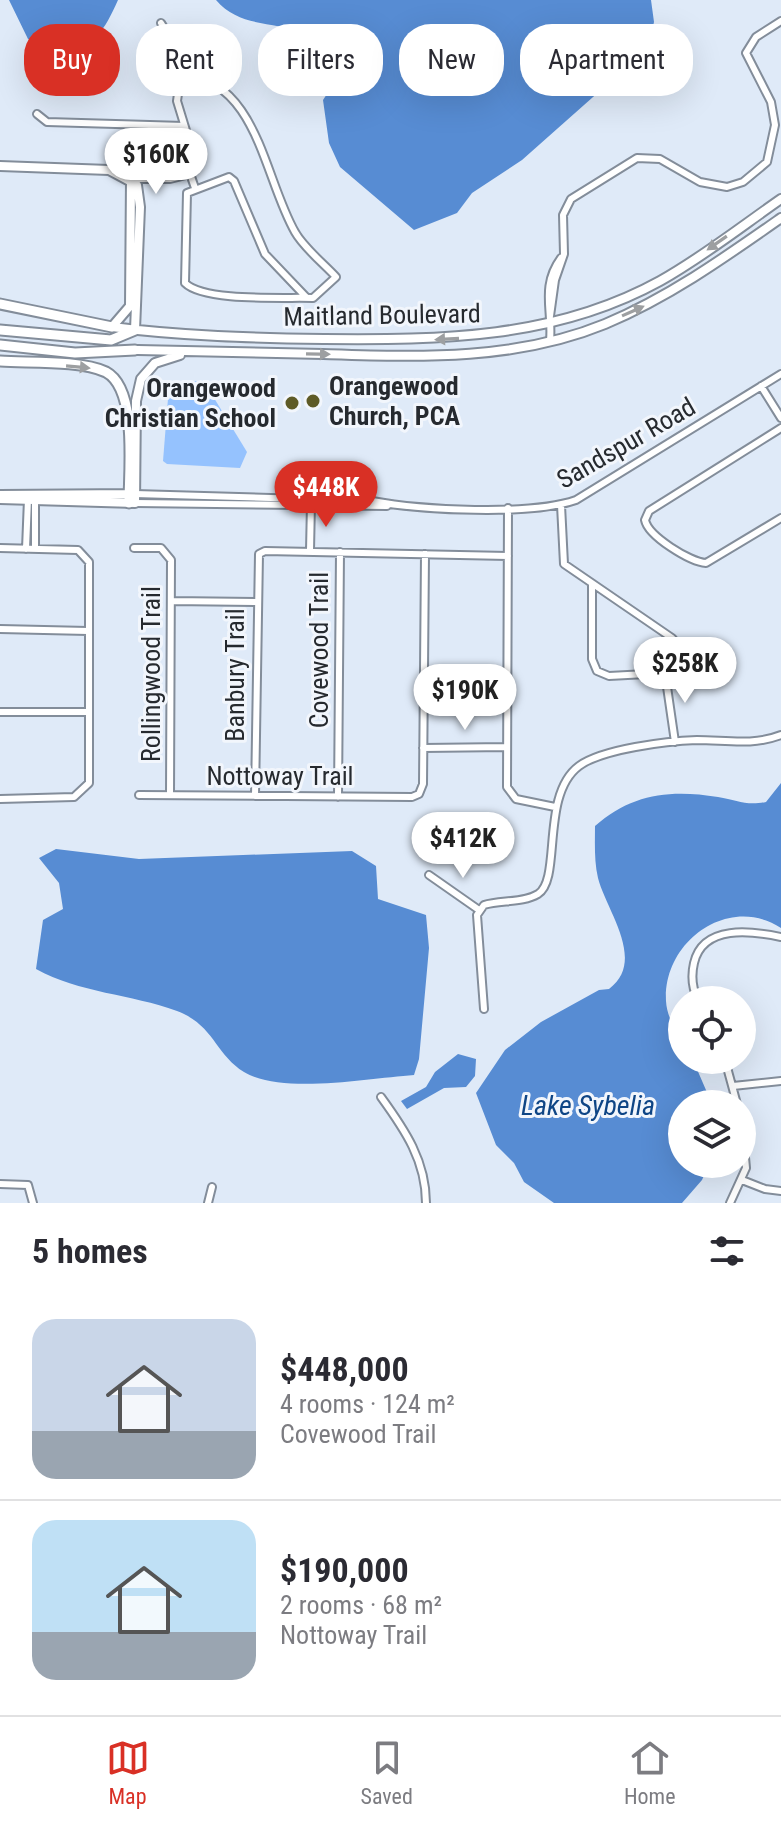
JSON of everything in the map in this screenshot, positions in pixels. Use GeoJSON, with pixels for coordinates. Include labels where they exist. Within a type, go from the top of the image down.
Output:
{"type":"FeatureCollection","features":[{"type":"Feature","properties":{"kind":"highway","name":"Maitland Boulevard"},"geometry":{"type":"LineString","coordinates":[[0,304],[112,327]]}},
{"type":"Feature","properties":{"kind":"highway"},"geometry":{"type":"LineString","coordinates":[[0,330],[111,340],[135,330]]}},
{"type":"Feature","properties":{"kind":"highway"},"geometry":{"type":"LineString","coordinates":[[0,342],[75,353],[135,350]]}},
{"type":"Feature","properties":{"kind":"highway"},"geometry":{"type":"LineString","coordinates":[[0,361],[85,367],[113,377],[124,391],[128,410],[132,498]]}},
{"type":"Feature","properties":{"kind":"main road"},"geometry":{"type":"LineString","coordinates":[[0,166],[109,170],[132,179],[137,185],[140,199],[135,330]]}},
{"type":"Feature","properties":{"kind":"main road"},"geometry":{"type":"LineString","coordinates":[[112,327],[130,306],[132,179]]}},
{"type":"Feature","properties":{"kind":"main road","name":"Maitland Boulevard"},"geometry":{"type":"LineString","coordinates":[[112,327],[230,338],[435,340],[490,336],[551,319],[659,281],[781,199]]}},
{"type":"Feature","properties":{"kind":"main road","name":"Maitland Boulevard"},"geometry":{"type":"LineString","coordinates":[[135,350],[437,356],[497,351],[550,341],[650,303],[694,279],[781,218]]}},
{"type":"Feature","properties":{"kind":"main road"},"geometry":{"type":"LineString","coordinates":[[0,497],[132,498],[136,401],[147,370],[174,356],[240,352]]}},
{"type":"Feature","properties":{"kind":"street"},"geometry":{"type":"LineString","coordinates":[[560,338],[547,312],[549,278],[564,254],[565,207],[627,161],[660,159],[689,177],[716,187],[743,182],[756,174],[767,162],[775,125],[771,102],[746,53],[756,37],[781,21]]}},
{"type":"Feature","properties":{"kind":"street"},"geometry":{"type":"LineString","coordinates":[[178,96],[189,171],[195,188]]}},
{"type":"Feature","properties":{"kind":"street"},"geometry":{"type":"LineString","coordinates":[[228,96],[243,107],[295,234],[336,277],[317,296],[306,297],[238,295],[187,286],[184,278],[186,197],[195,188],[224,177],[234,181],[265,254],[306,297]]}},
{"type":"Feature","properties":{"kind":"street"},"geometry":{"type":"LineString","coordinates":[[37,114],[47,122],[184,126]]}},
{"type":"Feature","properties":{"kind":"street"},"geometry":{"type":"LineString","coordinates":[[132,179],[170,179],[189,171]]}},
{"type":"Feature","properties":{"kind":"street"},"geometry":{"type":"LineString","coordinates":[[550,341],[551,319]]}},
{"type":"Feature","properties":{"kind":"street","name":"Sandspur Road"},"geometry":{"type":"LineString","coordinates":[[311,503],[508,508],[561,505],[576,500],[781,374]]}},
{"type":"Feature","properties":{"kind":"street"},"geometry":{"type":"LineString","coordinates":[[761,386],[781,418]]}},
{"type":"Feature","properties":{"kind":"street"},"geometry":{"type":"LineString","coordinates":[[781,428],[649,511],[645,520],[650,530],[695,561],[706,563],[781,518]]}},
{"type":"Feature","properties":{"kind":"street"},"geometry":{"type":"LineString","coordinates":[[26,549],[26,520],[31,498]]}},
{"type":"Feature","properties":{"kind":"street"},"geometry":{"type":"LineString","coordinates":[[31,498],[36,520],[35,549]]}},
{"type":"Feature","properties":{"kind":"street"},"geometry":{"type":"LineString","coordinates":[[132,498],[311,503]]}},
{"type":"Feature","properties":{"kind":"street"},"geometry":{"type":"LineString","coordinates":[[132,498],[221,504],[311,503]]}},
{"type":"Feature","properties":{"kind":"street","name":"Covewood Trail"},"geometry":{"type":"LineString","coordinates":[[310,551],[311,503]]}},
{"type":"Feature","properties":{"kind":"street"},"geometry":{"type":"LineString","coordinates":[[561,505],[561,558],[570,570],[592,584],[672,638],[679,653],[677,661],[665,673],[609,676],[597,671],[592,659],[592,584]]}},
{"type":"Feature","properties":{"kind":"street"},"geometry":{"type":"LineString","coordinates":[[508,508],[507,747],[510,794],[555,807]]}},
{"type":"Feature","properties":{"kind":"street"},"geometry":{"type":"LineString","coordinates":[[26,520],[36,520]]}},
{"type":"Feature","properties":{"kind":"street"},"geometry":{"type":"LineString","coordinates":[[0,548],[78,550],[85,554],[89,562],[89,783],[74,797],[0,799]]}},
{"type":"Feature","properties":{"kind":"street","name":"Rollingwood Trail"},"geometry":{"type":"LineString","coordinates":[[134,548],[161,548],[168,553],[171,601],[170,795]]}},
{"type":"Feature","properties":{"kind":"street","name":"Banbury Trail"},"geometry":{"type":"LineString","coordinates":[[255,796],[255,602],[259,554],[265,551],[310,551]]}},
{"type":"Feature","properties":{"kind":"street"},"geometry":{"type":"LineString","coordinates":[[310,551],[508,556]]}},
{"type":"Feature","properties":{"kind":"street","name":"Covewood Trail"},"geometry":{"type":"LineString","coordinates":[[338,797],[340,552]]}},
{"type":"Feature","properties":{"kind":"street"},"geometry":{"type":"LineString","coordinates":[[425,554],[423,748],[507,747]]}},
{"type":"Feature","properties":{"kind":"street"},"geometry":{"type":"LineString","coordinates":[[171,601],[255,602]]}},
{"type":"Feature","properties":{"kind":"street"},"geometry":{"type":"LineString","coordinates":[[0,629],[88,631]]}},
{"type":"Feature","properties":{"kind":"street"},"geometry":{"type":"LineString","coordinates":[[679,653],[698,656],[710,670]]}},
{"type":"Feature","properties":{"kind":"street"},"geometry":{"type":"LineString","coordinates":[[665,673],[675,742]]}},
{"type":"Feature","properties":{"kind":"street"},"geometry":{"type":"LineString","coordinates":[[0,712],[87,712]]}},
{"type":"Feature","properties":{"kind":"street"},"geometry":{"type":"LineString","coordinates":[[484,1009],[476,923],[479,910],[492,903],[530,897],[542,891],[554,841],[555,807],[567,776],[591,759],[675,742],[755,742],[781,735]]}},
{"type":"Feature","properties":{"kind":"street","name":"Nottoway Trail"},"geometry":{"type":"LineString","coordinates":[[139,795],[412,797],[419,794],[423,784],[423,748]]}},
{"type":"Feature","properties":{"kind":"street"},"geometry":{"type":"LineString","coordinates":[[429,875],[479,910]]}},
{"type":"Feature","properties":{"kind":"street"},"geometry":{"type":"LineString","coordinates":[[695,986],[692,975],[699,949],[713,938],[738,931],[781,937]]}},
{"type":"Feature","properties":{"kind":"street"},"geometry":{"type":"LineString","coordinates":[[729,1074],[734,1090]]}},
{"type":"Feature","properties":{"kind":"street"},"geometry":{"type":"LineString","coordinates":[[733,1086],[781,1081]]}},
{"type":"Feature","properties":{"kind":"street"},"geometry":{"type":"LineString","coordinates":[[381,1097],[406,1132],[420,1160],[426,1203]]}},
{"type":"Feature","properties":{"kind":"street"},"geometry":{"type":"LineString","coordinates":[[730,1203],[742,1180],[781,1191]]}},
{"type":"Feature","properties":{"kind":"street"},"geometry":{"type":"LineString","coordinates":[[0,1184],[28,1185],[33,1200]]}},
{"type":"Feature","properties":{"kind":"street"},"geometry":{"type":"LineString","coordinates":[[208,1203],[212,1187]]}},
{"type":"Feature","properties":{"kind":"shaded area"},"geometry":{"type":"Polygon","coordinates":[[[203,380],[247,452],[240,468],[167,464],[163,461],[169,386],[203,380]]]}},
{"type":"Feature","properties":{"kind":"water"},"geometry":{"type":"Polygon","coordinates":[[[9,0],[118,0],[106,24],[24,24],[24,31],[9,0]]]}},
{"type":"Feature","properties":{"kind":"water"},"geometry":{"type":"Polygon","coordinates":[[[216,0],[651,0],[654,22],[520,24],[520,96],[594,96],[522,160],[472,193],[457,213],[414,230],[340,167],[329,143],[323,100],[326,96],[383,96],[383,24],[267,24],[247,20],[225,9],[216,0]]]}},
{"type":"Feature","properties":{"kind":"water","name":"Lake Sybelia"},"geometry":{"type":"Polygon","coordinates":[[[781,783],[781,928],[761,919],[741,917],[721,920],[703,929],[687,943],[675,960],[668,979],[668,1074],[699,1074],[706,1090],[668,1090],[668,1178],[702,1180],[682,1203],[554,1203],[524,1182],[514,1163],[496,1145],[476,1093],[505,1050],[541,1022],[599,990],[609,989],[620,978],[624,950],[598,878],[595,826],[623,807],[652,796],[684,794],[747,803],[766,802],[781,783]]]}},
{"type":"Feature","properties":{"kind":"water"},"geometry":{"type":"Polygon","coordinates":[[[56,849],[139,859],[352,851],[376,866],[378,899],[426,915],[429,948],[419,1059],[414,1075],[302,1084],[260,1079],[234,1065],[199,1024],[177,1011],[70,983],[36,969],[43,920],[63,909],[59,883],[39,858],[56,849]]]}},
{"type":"Feature","properties":{"kind":"water"},"geometry":{"type":"Polygon","coordinates":[[[458,1054],[476,1059],[475,1076],[466,1087],[444,1088],[407,1109],[401,1101],[426,1087],[435,1072],[458,1054]]]}},
{"type":"Feature","properties":{"kind":"place","name":"Orangewood Church, PCA"},"geometry":{"type":"Point","coordinates":[313,401]}},
{"type":"Feature","properties":{"kind":"place","name":"Orangewood Christian School"},"geometry":{"type":"Point","coordinates":[292,403]}}]}
